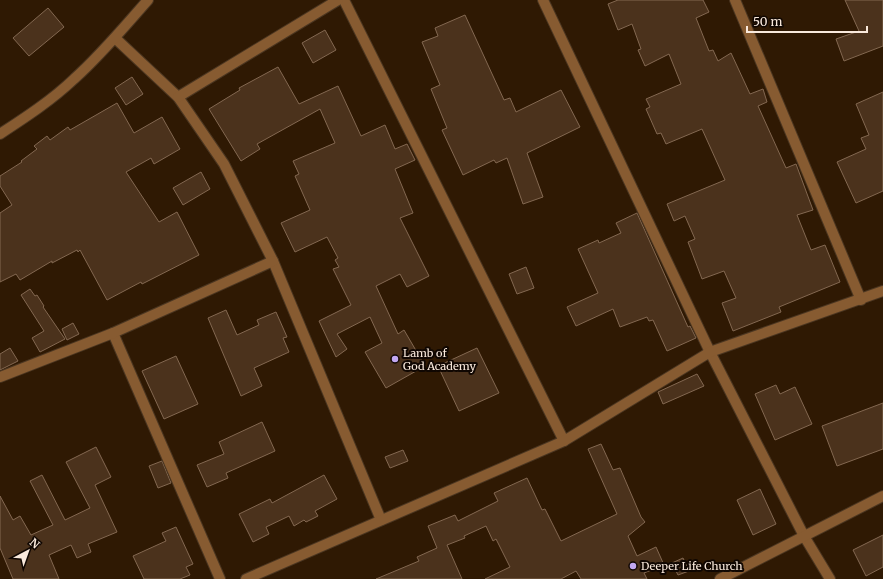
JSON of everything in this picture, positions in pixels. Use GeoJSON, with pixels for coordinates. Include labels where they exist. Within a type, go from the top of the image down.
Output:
{"type":"FeatureCollection","features":[{"type":"Feature","properties":{"kind":"street"},"geometry":{"type":"LineString","coordinates":[[0,134],[74,80],[115,38],[148,0]]}},
{"type":"Feature","properties":{"kind":"street"},"geometry":{"type":"LineString","coordinates":[[178,97],[338,0]]}},
{"type":"Feature","properties":{"kind":"street"},"geometry":{"type":"LineString","coordinates":[[344,0],[564,441]]}},
{"type":"Feature","properties":{"kind":"street"},"geometry":{"type":"LineString","coordinates":[[543,0],[710,352],[804,536],[830,579]]}},
{"type":"Feature","properties":{"kind":"street"},"geometry":{"type":"LineString","coordinates":[[735,0],[861,300]]}},
{"type":"Feature","properties":{"kind":"street"},"geometry":{"type":"LineString","coordinates":[[115,38],[178,97],[224,164],[272,261],[381,520]]}},
{"type":"Feature","properties":{"kind":"street"},"geometry":{"type":"LineString","coordinates":[[0,377],[114,333],[272,261]]}},
{"type":"Feature","properties":{"kind":"street"},"geometry":{"type":"LineString","coordinates":[[246,579],[564,441],[710,352],[883,291]]}},
{"type":"Feature","properties":{"kind":"street"},"geometry":{"type":"LineString","coordinates":[[114,333],[220,579]]}},
{"type":"Feature","properties":{"kind":"street"},"geometry":{"type":"LineString","coordinates":[[720,579],[883,496]]}},
{"type":"Feature","properties":{"kind":"building"},"geometry":{"type":"Polygon","coordinates":[[[618,0],[703,0],[709,12],[696,18],[709,51],[713,50],[718,61],[731,53],[750,94],[763,89],[767,102],[758,106],[786,168],[796,164],[813,210],[797,215],[811,250],[825,245],[840,282],[779,307],[781,312],[733,331],[722,303],[736,298],[724,271],[702,279],[688,242],[695,239],[685,216],[674,221],[667,204],[725,180],[702,129],[666,144],[661,133],[657,134],[646,109],[650,107],[646,99],[681,84],[669,54],[645,66],[638,50],[641,49],[632,24],[618,30],[608,4],[618,0]]]}},
{"type":"Feature","properties":{"kind":"building"},"geometry":{"type":"Polygon","coordinates":[[[845,0],[883,0],[883,46],[844,61],[836,39],[859,31],[845,0]]]}},
{"type":"Feature","properties":{"kind":"building"},"geometry":{"type":"Polygon","coordinates":[[[48,8],[64,27],[29,56],[13,38],[48,8]]]}},
{"type":"Feature","properties":{"kind":"building"},"geometry":{"type":"Polygon","coordinates":[[[465,15],[504,100],[510,98],[516,112],[561,90],[580,127],[527,153],[543,197],[523,204],[507,158],[496,163],[494,160],[463,175],[442,130],[447,128],[431,89],[440,85],[422,42],[438,36],[435,28],[465,15]]]}},
{"type":"Feature","properties":{"kind":"building"},"geometry":{"type":"Polygon","coordinates":[[[325,30],[336,50],[313,63],[302,43],[325,30]]]}},
{"type":"Feature","properties":{"kind":"building"},"geometry":{"type":"Polygon","coordinates":[[[278,67],[299,104],[338,86],[361,136],[385,125],[395,149],[407,144],[415,160],[395,169],[413,213],[400,218],[429,276],[407,287],[400,274],[376,286],[398,334],[404,330],[425,366],[386,388],[365,352],[382,343],[370,317],[337,334],[347,349],[336,357],[319,321],[351,305],[333,269],[339,267],[335,260],[338,258],[327,237],[295,252],[281,223],[310,210],[295,176],[299,174],[293,161],[335,143],[320,109],[257,144],[260,149],[241,161],[209,109],[240,90],[239,88],[278,67]]]}},
{"type":"Feature","properties":{"kind":"building"},"geometry":{"type":"Polygon","coordinates":[[[132,77],[143,94],[126,105],[115,88],[132,77]]]}},
{"type":"Feature","properties":{"kind":"building"},"geometry":{"type":"Polygon","coordinates":[[[883,92],[883,191],[856,203],[837,162],[866,149],[861,138],[869,135],[856,104],[883,92]]]}},
{"type":"Feature","properties":{"kind":"building"},"geometry":{"type":"Polygon","coordinates":[[[117,103],[134,133],[162,117],[180,149],[154,164],[151,158],[126,172],[159,222],[177,212],[199,255],[142,284],[141,282],[107,300],[80,250],[78,252],[77,250],[52,263],[52,261],[20,280],[16,274],[0,282],[0,213],[12,205],[0,186],[0,176],[22,162],[21,161],[37,149],[34,146],[47,136],[50,140],[68,127],[70,130],[117,103]]]}},
{"type":"Feature","properties":{"kind":"building"},"geometry":{"type":"Polygon","coordinates":[[[201,172],[210,189],[183,205],[173,188],[201,172]]]}},
{"type":"Feature","properties":{"kind":"building"},"geometry":{"type":"Polygon","coordinates":[[[637,213],[688,327],[690,326],[696,338],[667,351],[653,320],[649,321],[647,317],[620,327],[613,309],[576,326],[567,307],[598,293],[578,249],[598,240],[599,243],[621,233],[616,223],[637,213]]]}},
{"type":"Feature","properties":{"kind":"building"},"geometry":{"type":"Polygon","coordinates":[[[526,267],[534,288],[517,294],[509,274],[526,267]]]}},
{"type":"Feature","properties":{"kind":"building"},"geometry":{"type":"Polygon","coordinates":[[[30,289],[35,296],[37,295],[44,306],[43,307],[65,339],[40,352],[32,338],[44,331],[21,295],[30,289]]]}},
{"type":"Feature","properties":{"kind":"building"},"geometry":{"type":"Polygon","coordinates":[[[226,310],[237,335],[259,325],[257,320],[276,312],[287,337],[283,338],[289,352],[254,368],[262,386],[241,396],[208,318],[226,310]]]}},
{"type":"Feature","properties":{"kind":"building"},"geometry":{"type":"Polygon","coordinates":[[[73,323],[79,334],[67,340],[62,329],[73,323]]]}},
{"type":"Feature","properties":{"kind":"building"},"geometry":{"type":"Polygon","coordinates":[[[10,348],[18,361],[0,370],[0,354],[10,348]]]}},
{"type":"Feature","properties":{"kind":"building"},"geometry":{"type":"Polygon","coordinates":[[[477,348],[499,393],[459,411],[438,366],[477,348]]]}},
{"type":"Feature","properties":{"kind":"building"},"geometry":{"type":"Polygon","coordinates":[[[176,356],[198,404],[164,419],[142,371],[176,356]]]}},
{"type":"Feature","properties":{"kind":"building"},"geometry":{"type":"Polygon","coordinates":[[[697,374],[704,386],[663,404],[658,392],[697,374]]]}},
{"type":"Feature","properties":{"kind":"building"},"geometry":{"type":"Polygon","coordinates":[[[776,385],[780,394],[795,387],[812,424],[775,440],[755,394],[776,385]]]}},
{"type":"Feature","properties":{"kind":"building"},"geometry":{"type":"Polygon","coordinates":[[[883,403],[883,449],[837,466],[822,426],[883,403]]]}},
{"type":"Feature","properties":{"kind":"building"},"geometry":{"type":"Polygon","coordinates":[[[262,422],[275,451],[226,473],[228,478],[207,487],[197,465],[224,454],[219,442],[262,422]]]}},
{"type":"Feature","properties":{"kind":"building"},"geometry":{"type":"Polygon","coordinates":[[[601,444],[613,470],[620,468],[641,517],[645,522],[628,536],[637,556],[656,547],[664,565],[644,573],[647,579],[581,579],[576,571],[561,579],[485,579],[510,567],[496,539],[493,541],[486,526],[464,536],[465,538],[447,545],[462,579],[376,579],[419,561],[417,557],[437,548],[428,526],[455,515],[458,521],[498,501],[494,493],[527,478],[542,510],[545,509],[561,541],[617,514],[588,449],[601,444]]]}},
{"type":"Feature","properties":{"kind":"building"},"geometry":{"type":"Polygon","coordinates":[[[96,447],[111,477],[95,485],[117,532],[88,544],[91,552],[77,558],[71,545],[49,555],[59,579],[13,579],[0,548],[0,496],[13,520],[20,516],[31,535],[53,525],[30,481],[42,475],[65,520],[90,508],[66,462],[96,447]]]}},
{"type":"Feature","properties":{"kind":"building"},"geometry":{"type":"Polygon","coordinates":[[[403,450],[408,461],[390,468],[385,457],[403,450]]]}},
{"type":"Feature","properties":{"kind":"building"},"geometry":{"type":"Polygon","coordinates":[[[162,461],[171,483],[158,488],[149,466],[162,461]]]}},
{"type":"Feature","properties":{"kind":"building"},"geometry":{"type":"Polygon","coordinates":[[[324,475],[337,499],[315,511],[318,516],[306,522],[304,520],[294,526],[289,516],[266,527],[269,534],[253,542],[239,514],[270,499],[272,503],[324,475]]]}},
{"type":"Feature","properties":{"kind":"building"},"geometry":{"type":"Polygon","coordinates":[[[760,489],[776,524],[753,535],[737,500],[760,489]]]}},
{"type":"Feature","properties":{"kind":"building"},"geometry":{"type":"Polygon","coordinates":[[[176,527],[193,564],[186,567],[190,575],[180,579],[144,579],[133,556],[166,541],[162,533],[176,527]]]}},
{"type":"Feature","properties":{"kind":"building"},"geometry":{"type":"Polygon","coordinates":[[[883,535],[883,567],[866,576],[853,550],[883,535]]]}},
{"type":"Feature","properties":{"kind":"building"},"geometry":{"type":"Polygon","coordinates":[[[683,558],[689,571],[678,575],[672,563],[683,558]]]}},
{"type":"Feature","properties":{"kind":"place","name":"Lamb of God Academy"},"geometry":{"type":"Point","coordinates":[395,359]}},
{"type":"Feature","properties":{"kind":"place","name":"Deeper Life Church"},"geometry":{"type":"Point","coordinates":[633,566]}}]}
